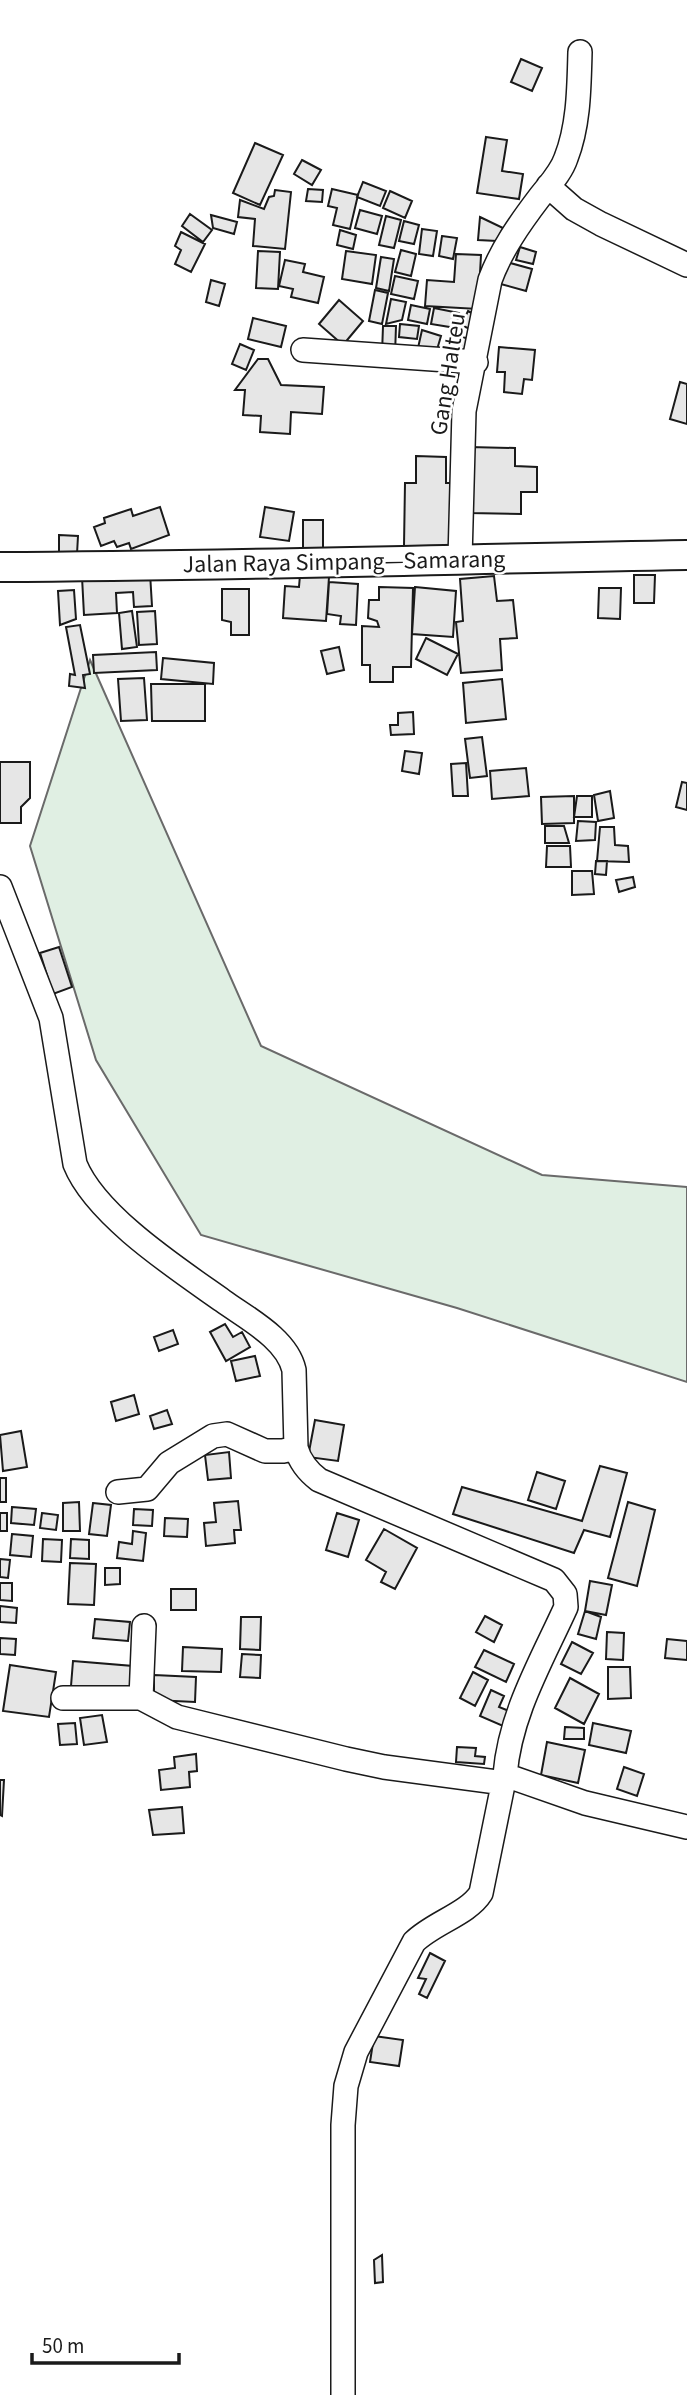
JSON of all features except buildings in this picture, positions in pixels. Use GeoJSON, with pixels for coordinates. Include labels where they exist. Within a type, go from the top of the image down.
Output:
{"type":"FeatureCollection","features":[{"type":"Feature","properties":{"kind":"main road","name":"Jalan Raya Simpang—Samarang"},"geometry":{"type":"LineString","coordinates":[[0,567],[317,564],[687,555]]}},
{"type":"Feature","properties":{"kind":"street","name":"Gang Halteu"},"geometry":{"type":"LineString","coordinates":[[460,559],[463,426],[490,280],[508,243],[561,169],[570,146],[577,103],[580,52]]}},
{"type":"Feature","properties":{"kind":"street"},"geometry":{"type":"LineString","coordinates":[[548,186],[574,209],[687,265]]}},
{"type":"Feature","properties":{"kind":"street"},"geometry":{"type":"LineString","coordinates":[[303,350],[475,362]]}},
{"type":"Feature","properties":{"kind":"street"},"geometry":{"type":"LineString","coordinates":[[0,887],[51,1018],[75,1164],[82,1179],[94,1196],[153,1252],[257,1325],[286,1351],[295,1370],[296,1448],[303,1466],[318,1480],[554,1580],[563,1590],[566,1607],[518,1712],[481,1893],[474,1902],[414,1942],[356,2052],[346,2086],[343,2125],[343,2395]]}},
{"type":"Feature","properties":{"kind":"street"},"geometry":{"type":"LineString","coordinates":[[118,1492],[147,1489],[169,1462],[213,1436],[227,1434],[265,1451],[296,1448]]}},
{"type":"Feature","properties":{"kind":"street"},"geometry":{"type":"LineString","coordinates":[[141,1698],[144,1626]]}},
{"type":"Feature","properties":{"kind":"street"},"geometry":{"type":"LineString","coordinates":[[63,1698],[141,1698],[177,1717],[346,1759],[505,1779],[585,1803],[687,1827]]}},
{"type":"Feature","properties":{"kind":"green space"},"geometry":{"type":"Polygon","coordinates":[[[90,660],[261,1046],[542,1175],[687,1187],[687,1382],[457,1308],[201,1235],[96,1060],[30,846],[90,660]]]}}]}
